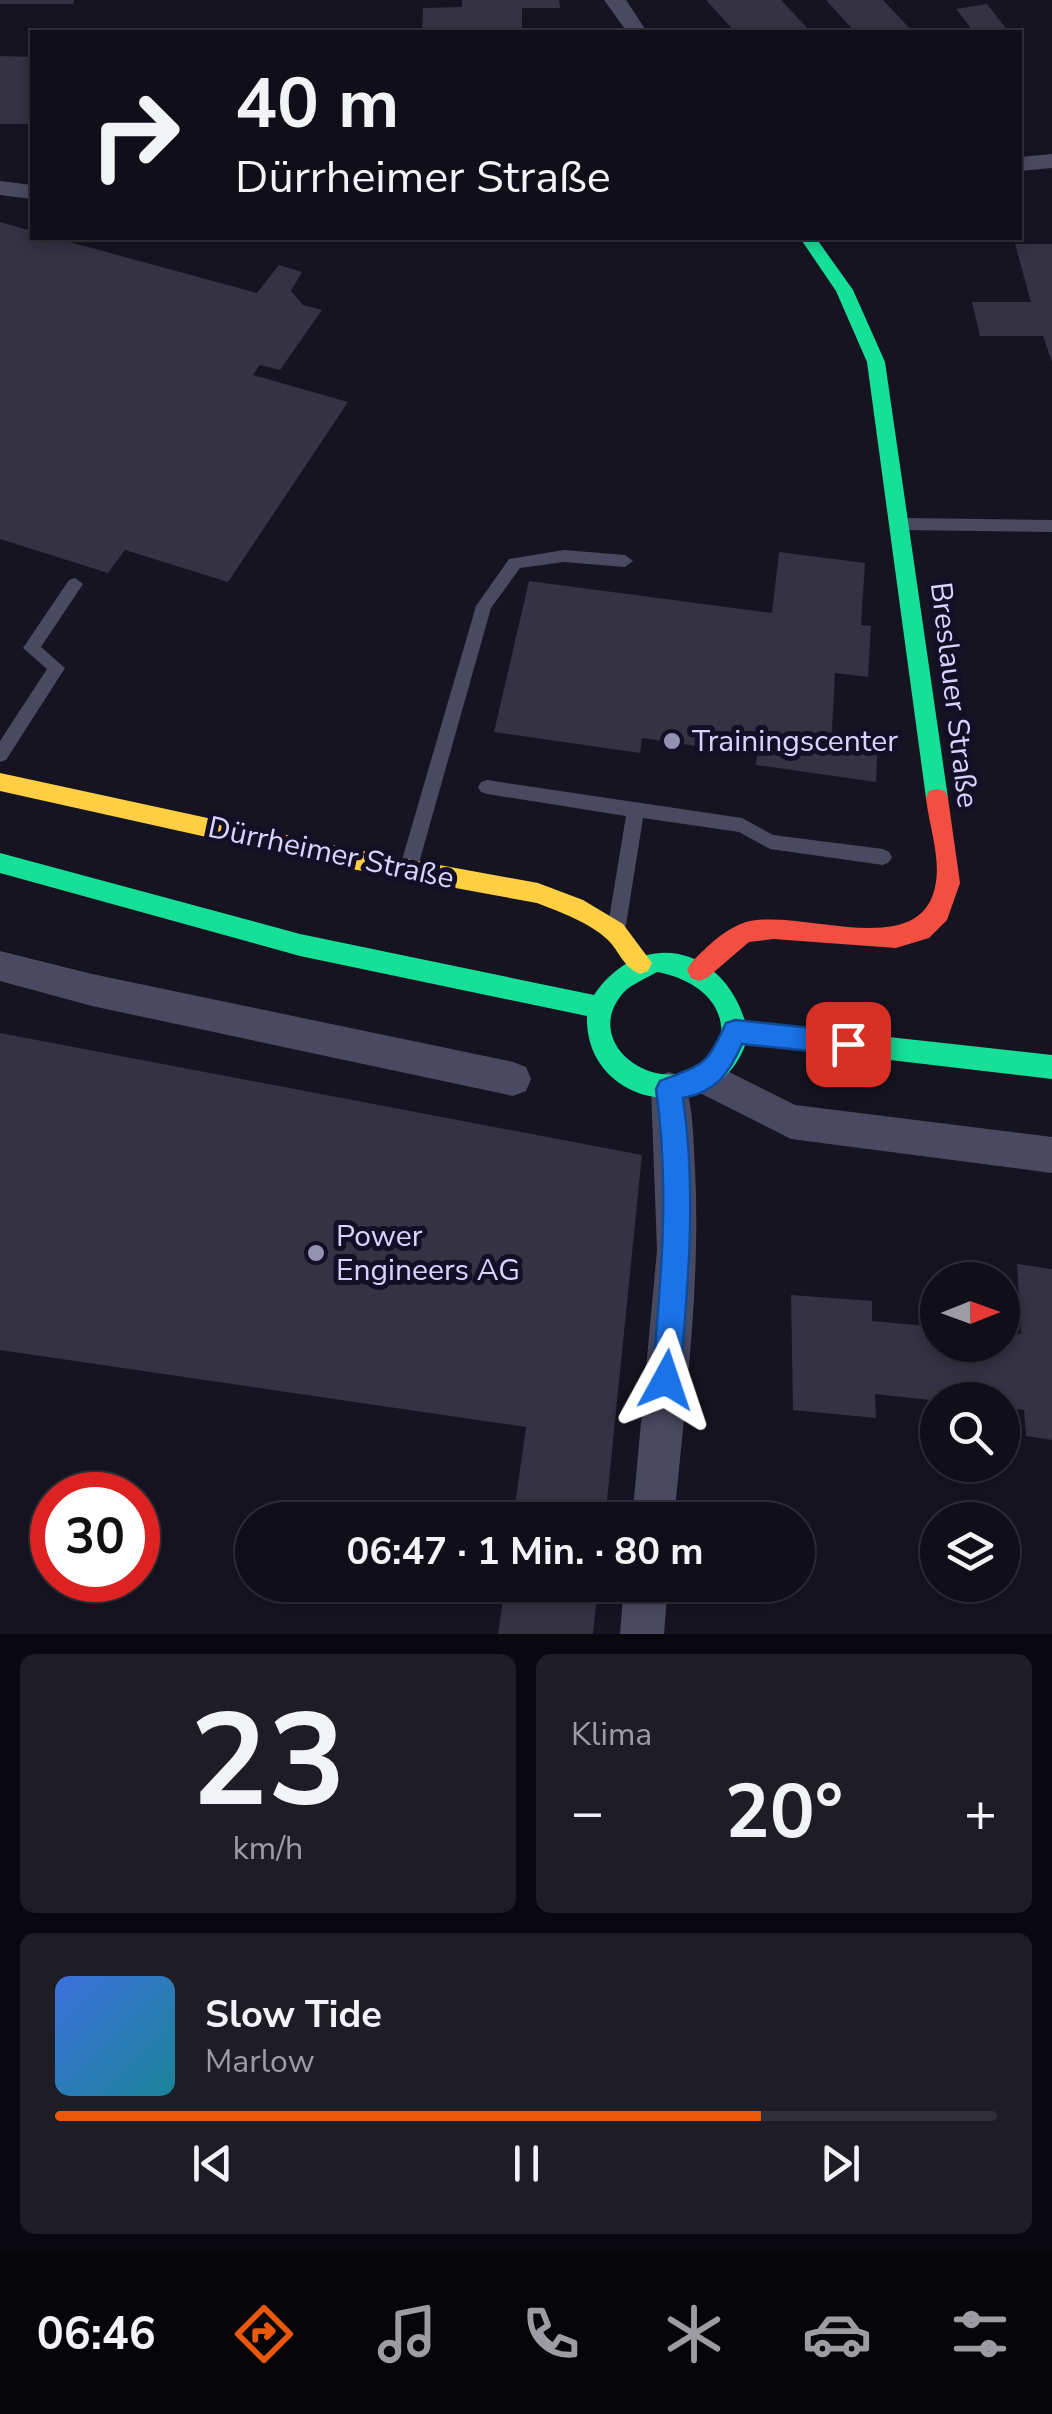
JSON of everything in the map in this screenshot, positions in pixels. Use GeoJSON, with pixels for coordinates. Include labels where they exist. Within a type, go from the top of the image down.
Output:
{"type":"FeatureCollection","features":[{"type":"Feature","properties":{"kind":"street"},"geometry":{"type":"LineString","coordinates":[[615,0],[637,30]]}},
{"type":"Feature","properties":{"kind":"street"},"geometry":{"type":"LineString","coordinates":[[1022,164],[1052,161]]}},
{"type":"Feature","properties":{"kind":"street"},"geometry":{"type":"LineString","coordinates":[[0,188],[30,192]]}},
{"type":"Feature","properties":{"kind":"street","name":"Breslauer Straße"},"geometry":{"type":"LineString","coordinates":[[699,970],[746,933],[773,928],[885,941],[931,926],[944,910],[948,883],[902,524],[876,362],[844,290],[809,240]]}},
{"type":"Feature","properties":{"kind":"street","name":"Dürrheimer Straße"},"geometry":{"type":"LineString","coordinates":[[0,782],[408,870],[538,893],[575,907],[616,931],[640,964]]}},
{"type":"Feature","properties":{"kind":"street"},"geometry":{"type":"LineString","coordinates":[[0,863],[300,945],[596,1007]]}},
{"type":"Feature","properties":{"kind":"street"},"geometry":{"type":"LineString","coordinates":[[670,961],[699,970],[730,1003],[735,1032],[727,1058],[707,1078],[669,1089],[632,1080],[605,1056],[594,1024],[596,1007],[612,980],[640,964],[670,961]]}},
{"type":"Feature","properties":{"kind":"street"},"geometry":{"type":"LineString","coordinates":[[0,966],[92,990],[513,1079]]}},
{"type":"Feature","properties":{"kind":"street"},"geometry":{"type":"LineString","coordinates":[[735,1032],[1052,1067]]}},
{"type":"Feature","properties":{"kind":"street"},"geometry":{"type":"LineString","coordinates":[[707,1078],[790,1122],[1052,1156]]}},
{"type":"Feature","properties":{"kind":"street"},"geometry":{"type":"LineString","coordinates":[[654,1502],[676,1275],[678,1149],[669,1089]]}},
{"type":"Feature","properties":{"kind":"street"},"geometry":{"type":"LineString","coordinates":[[642,1634],[645,1602]]}},
{"type":"Feature","properties":{"kind":"lane"},"geometry":{"type":"LineString","coordinates":[[902,524],[1052,526]]}},
{"type":"Feature","properties":{"kind":"lane"},"geometry":{"type":"LineString","coordinates":[[408,870],[484,606],[515,563],[564,556],[625,562]]}},
{"type":"Feature","properties":{"kind":"lane"},"geometry":{"type":"LineString","coordinates":[[0,756],[57,668],[31,648],[75,584]]}},
{"type":"Feature","properties":{"kind":"lane"},"geometry":{"type":"LineString","coordinates":[[486,787],[742,825],[770,842],[883,857]]}},
{"type":"Feature","properties":{"kind":"lane"},"geometry":{"type":"LineString","coordinates":[[616,931],[636,810]]}},
{"type":"Feature","properties":{"kind":"building"},"geometry":{"type":"Polygon","coordinates":[[[0,0],[74,0],[73,4],[0,4],[0,0]]]}},
{"type":"Feature","properties":{"kind":"building"},"geometry":{"type":"Polygon","coordinates":[[[462,0],[559,0],[560,8],[522,8],[522,30],[422,30],[423,8],[462,7],[462,0]]]}},
{"type":"Feature","properties":{"kind":"building"},"geometry":{"type":"Polygon","coordinates":[[[706,0],[781,0],[809,30],[733,30],[706,0]]]}},
{"type":"Feature","properties":{"kind":"building"},"geometry":{"type":"Polygon","coordinates":[[[826,0],[883,0],[911,30],[853,30],[826,0]]]}},
{"type":"Feature","properties":{"kind":"building"},"geometry":{"type":"Polygon","coordinates":[[[987,4],[1007,30],[972,30],[956,9],[987,4]]]}},
{"type":"Feature","properties":{"kind":"building"},"geometry":{"type":"Polygon","coordinates":[[[0,56],[30,57],[30,124],[0,124],[0,56]]]}},
{"type":"Feature","properties":{"kind":"building"},"geometry":{"type":"Polygon","coordinates":[[[0,222],[30,230],[30,240],[62,240],[257,293],[279,265],[302,272],[291,291],[303,305],[322,310],[280,370],[260,365],[253,375],[348,402],[228,582],[125,550],[108,573],[0,539],[0,222]]]}},
{"type":"Feature","properties":{"kind":"building"},"geometry":{"type":"Polygon","coordinates":[[[1015,244],[1052,244],[1052,362],[1043,336],[980,336],[972,302],[1031,302],[1015,244]]]}},
{"type":"Feature","properties":{"kind":"building"},"geometry":{"type":"Polygon","coordinates":[[[779,552],[865,563],[861,625],[871,626],[868,677],[835,673],[832,731],[878,737],[876,782],[756,765],[757,755],[642,738],[640,753],[494,732],[529,581],[772,613],[779,552]]]}},
{"type":"Feature","properties":{"kind":"building","name":"Power Engineers AG"},"geometry":{"type":"Polygon","coordinates":[[[0,1033],[642,1155],[607,1502],[516,1502],[526,1427],[0,1350],[0,1033]]]}},
{"type":"Feature","properties":{"kind":"building"},"geometry":{"type":"Polygon","coordinates":[[[1020,1264],[1052,1269],[1052,1440],[1026,1436],[1024,1410],[1020,1410],[1020,1382],[920,1382],[920,1399],[875,1394],[876,1418],[793,1410],[791,1295],[872,1301],[872,1321],[920,1325],[920,1362],[1020,1362],[1020,1264]]]}},
{"type":"Feature","properties":{"kind":"building"},"geometry":{"type":"Polygon","coordinates":[[[503,1602],[596,1602],[593,1634],[498,1634],[503,1602]]]}},
{"type":"Feature","properties":{"kind":"traffic: fast"},"geometry":{"type":"LineString","coordinates":[[809,240],[844,290],[876,362],[937,798]]}},
{"type":"Feature","properties":{"kind":"traffic: fast"},"geometry":{"type":"LineString","coordinates":[[0,863],[300,945],[597,1007]]}},
{"type":"Feature","properties":{"kind":"traffic: fast"},"geometry":{"type":"LineString","coordinates":[[655,961],[705,978],[722,996],[733,1019],[730,1055],[693,1085],[662,1088],[634,1079],[611,1060],[599,1036],[599,1008],[617,982],[655,961]]}},
{"type":"Feature","properties":{"kind":"traffic: fast"},"geometry":{"type":"LineString","coordinates":[[735,1031],[1052,1067]]}},
{"type":"Feature","properties":{"kind":"traffic: slow"},"geometry":{"type":"LineString","coordinates":[[0,782],[341,857],[538,893],[575,907],[615,931],[640,963]]}},
{"type":"Feature","properties":{"kind":"traffic: jam"},"geometry":{"type":"LineString","coordinates":[[699,970],[728,943],[748,932],[773,929],[896,938],[921,930],[939,913],[948,883],[937,798]]}},
{"type":"Feature","properties":{"kind":"place","name":"Trainingscenter"},"geometry":{"type":"Point","coordinates":[672,741]}},
{"type":"Feature","properties":{"kind":"place","name":"Power Engineers AG"},"geometry":{"type":"Point","coordinates":[316,1253]}},
{"type":"Feature","properties":{"kind":"route"},"geometry":{"type":"LineString","coordinates":[[666,1380],[676,1275],[678,1149],[669,1089],[707,1078],[727,1058],[735,1032],[848,1044]]}}]}
